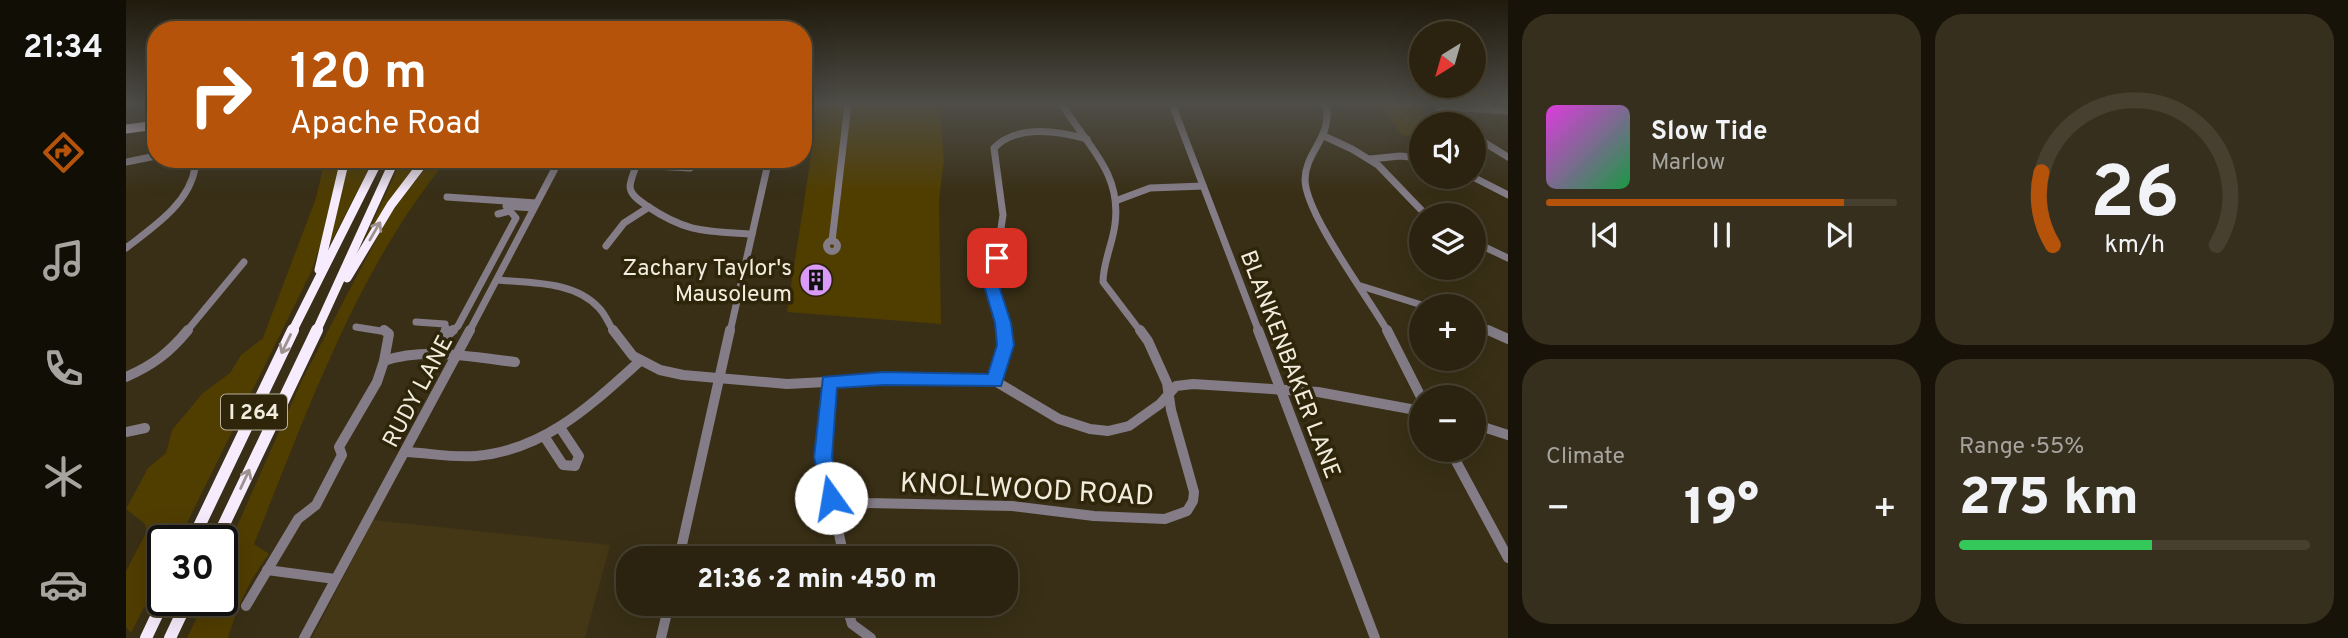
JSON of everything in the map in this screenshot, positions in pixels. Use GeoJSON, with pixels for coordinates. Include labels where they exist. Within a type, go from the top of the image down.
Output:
{"type":"FeatureCollection","features":[{"type":"Feature","properties":{"kind":"highway"},"geometry":{"type":"LineString","coordinates":[[316,283],[343,168]]}},
{"type":"Feature","properties":{"kind":"highway","name":"I 264"},"geometry":{"type":"LineString","coordinates":[[200,525],[375,168]]}},
{"type":"Feature","properties":{"kind":"highway","name":"I 264"},"geometry":{"type":"LineString","coordinates":[[224,525],[392,168]]}},
{"type":"Feature","properties":{"kind":"highway"},"geometry":{"type":"LineString","coordinates":[[327,310],[391,205],[419,168]]}},
{"type":"Feature","properties":{"kind":"highway"},"geometry":{"type":"LineString","coordinates":[[146,638],[156,616]]}},
{"type":"Feature","properties":{"kind":"highway"},"geometry":{"type":"LineString","coordinates":[[170,638],[180,616]]}},
{"type":"Feature","properties":{"kind":"street"},"geometry":{"type":"LineString","coordinates":[[832,241],[845,134]]}},
{"type":"Feature","properties":{"kind":"street"},"geometry":{"type":"LineString","coordinates":[[995,381],[1003,358],[1006,335],[992,289],[1003,215],[994,148],[1002,139],[1011,135],[1067,134],[1087,139]]}},
{"type":"Feature","properties":{"kind":"street"},"geometry":{"type":"LineString","coordinates":[[1083,134],[1100,156],[1114,184],[1118,200],[1134,192],[1162,186],[1203,186]]}},
{"type":"Feature","properties":{"kind":"street","name":"BLANKENBAKER LANE"},"geometry":{"type":"LineString","coordinates":[[1183,134],[1375,638]]}},
{"type":"Feature","properties":{"kind":"street"},"geometry":{"type":"LineString","coordinates":[[1414,203],[1370,159],[1349,146],[1324,136],[1306,169],[1305,187],[1315,212],[1361,285],[1415,385]]}},
{"type":"Feature","properties":{"kind":"street"},"geometry":{"type":"LineString","coordinates":[[1486,143],[1508,157]]}},
{"type":"Feature","properties":{"kind":"street"},"geometry":{"type":"LineString","coordinates":[[1370,159],[1409,157]]}},
{"type":"Feature","properties":{"kind":"street"},"geometry":{"type":"LineString","coordinates":[[126,162],[147,158]]}},
{"type":"Feature","properties":{"kind":"street"},"geometry":{"type":"LineString","coordinates":[[126,248],[187,191],[195,177],[194,168]]}},
{"type":"Feature","properties":{"kind":"street","name":"RUDY LANE"},"geometry":{"type":"LineString","coordinates":[[304,638],[498,280],[555,168]]}},
{"type":"Feature","properties":{"kind":"street"},"geometry":{"type":"LineString","coordinates":[[636,168],[630,187],[633,195],[649,207],[689,229],[752,234]]}},
{"type":"Feature","properties":{"kind":"street"},"geometry":{"type":"LineString","coordinates":[[682,546],[767,168]]}},
{"type":"Feature","properties":{"kind":"street"},"geometry":{"type":"LineString","coordinates":[[1114,184],[1134,192]]}},
{"type":"Feature","properties":{"kind":"street"},"geometry":{"type":"LineString","coordinates":[[1486,184],[1508,195]]}},
{"type":"Feature","properties":{"kind":"street"},"geometry":{"type":"LineString","coordinates":[[446,199],[535,206]]}},
{"type":"Feature","properties":{"kind":"street","name":"KNOLLWOOD ROAD"},"geometry":{"type":"LineString","coordinates":[[831,498],[867,503],[1012,506],[1094,516],[1165,519],[1177,516],[1191,506],[1194,492],[1167,383],[1148,341],[1103,282],[1118,200]]}},
{"type":"Feature","properties":{"kind":"street"},"geometry":{"type":"LineString","coordinates":[[606,246],[612,233],[649,207]]}},
{"type":"Feature","properties":{"kind":"street"},"geometry":{"type":"LineString","coordinates":[[443,338],[457,326],[516,218],[510,211],[498,214]]}},
{"type":"Feature","properties":{"kind":"street"},"geometry":{"type":"LineString","coordinates":[[1486,248],[1508,258]]}},
{"type":"Feature","properties":{"kind":"street"},"geometry":{"type":"LineString","coordinates":[[126,377],[153,365],[170,352],[244,262]]}},
{"type":"Feature","properties":{"kind":"street"},"geometry":{"type":"LineString","coordinates":[[498,280],[557,286],[582,295],[600,308],[623,346],[640,361],[669,373],[787,384],[884,379],[995,381],[1059,419],[1096,430],[1114,431],[1129,426],[1160,404],[1176,386],[1193,384],[1280,388],[1356,398],[1409,409]]}},
{"type":"Feature","properties":{"kind":"street"},"geometry":{"type":"LineString","coordinates":[[1361,285],[1409,301]]}},
{"type":"Feature","properties":{"kind":"street"},"geometry":{"type":"LineString","coordinates":[[1371,303],[1389,295]]}},
{"type":"Feature","properties":{"kind":"street"},"geometry":{"type":"LineString","coordinates":[[416,322],[445,324],[447,329],[433,355]]}},
{"type":"Feature","properties":{"kind":"street"},"geometry":{"type":"LineString","coordinates":[[246,606],[298,519],[316,505],[338,467],[342,455],[338,447],[377,382],[389,334],[384,330],[356,327]]}},
{"type":"Feature","properties":{"kind":"street"},"geometry":{"type":"LineString","coordinates":[[1486,330],[1508,340]]}},
{"type":"Feature","properties":{"kind":"street"},"geometry":{"type":"LineString","coordinates":[[384,361],[392,357],[433,355],[515,362]]}},
{"type":"Feature","properties":{"kind":"street"},"geometry":{"type":"LineString","coordinates":[[406,452],[482,456],[502,454],[545,439],[561,429],[640,361]]}},
{"type":"Feature","properties":{"kind":"street"},"geometry":{"type":"LineString","coordinates":[[829,382],[823,457],[842,546]]}},
{"type":"Feature","properties":{"kind":"street"},"geometry":{"type":"LineString","coordinates":[[126,432],[145,428]]}},
{"type":"Feature","properties":{"kind":"street"},"geometry":{"type":"LineString","coordinates":[[1486,428],[1508,435]]}},
{"type":"Feature","properties":{"kind":"street"},"geometry":{"type":"LineString","coordinates":[[545,439],[563,465],[575,466],[579,456],[561,429]]}},
{"type":"Feature","properties":{"kind":"street"},"geometry":{"type":"LineString","coordinates":[[1456,462],[1508,558]]}},
{"type":"Feature","properties":{"kind":"street","name":"KNOLLWOOD ROAD"},"geometry":{"type":"LineString","coordinates":[[838,522],[867,503]]}},
{"type":"Feature","properties":{"kind":"street"},"geometry":{"type":"LineString","coordinates":[[267,570],[335,579]]}},
{"type":"Feature","properties":{"kind":"street"},"geometry":{"type":"LineString","coordinates":[[661,638],[666,616]]}},
{"type":"Feature","properties":{"kind":"street"},"geometry":{"type":"LineString","coordinates":[[850,616],[852,624],[871,638]]}},
{"type":"Feature","properties":{"kind":"shaded area"},"geometry":{"type":"Polygon","coordinates":[[[814,134],[942,134],[944,160],[939,200],[941,324],[787,312],[809,168],[812,168],[814,134]]]}},
{"type":"Feature","properties":{"kind":"shaded area"},"geometry":{"type":"Polygon","coordinates":[[[323,168],[338,168],[312,270],[186,525],[147,525],[147,531],[145,524],[126,509],[148,468],[166,453],[172,430],[203,393],[230,373],[241,355],[263,338],[316,198],[323,168]]]}},
{"type":"Feature","properties":{"kind":"shaded area"},"geometry":{"type":"Polygon","coordinates":[[[346,168],[369,168],[330,244],[346,168]]]}},
{"type":"Feature","properties":{"kind":"shaded area"},"geometry":{"type":"Polygon","coordinates":[[[398,168],[416,168],[365,242],[398,168]]]}},
{"type":"Feature","properties":{"kind":"shaded area"},"geometry":{"type":"Polygon","coordinates":[[[425,168],[441,168],[415,202],[386,248],[336,344],[254,544],[269,554],[256,573],[238,610],[238,525],[302,380],[388,217],[425,168]]]}},
{"type":"Feature","properties":{"kind":"shaded area"},"geometry":{"type":"Polygon","coordinates":[[[373,520],[610,545],[585,638],[312,638],[373,520]]]}},
{"type":"Feature","properties":{"kind":"shaded area"},"geometry":{"type":"Polygon","coordinates":[[[147,531],[147,602],[131,633],[126,627],[126,571],[147,531]]]}},
{"type":"Feature","properties":{"kind":"shaded area"},"geometry":{"type":"Polygon","coordinates":[[[197,616],[236,616],[228,638],[187,638],[197,616]]]}},
{"type":"Feature","properties":{"kind":"place","name":"Zachary Taylor's Mausoleum"},"geometry":{"type":"Point","coordinates":[816,280]}},
{"type":"Feature","properties":{"kind":"route"},"geometry":{"type":"LineString","coordinates":[[831,498],[823,457],[829,382],[856,379],[995,381],[1006,345],[1006,335],[992,289],[997,258]]}}]}
